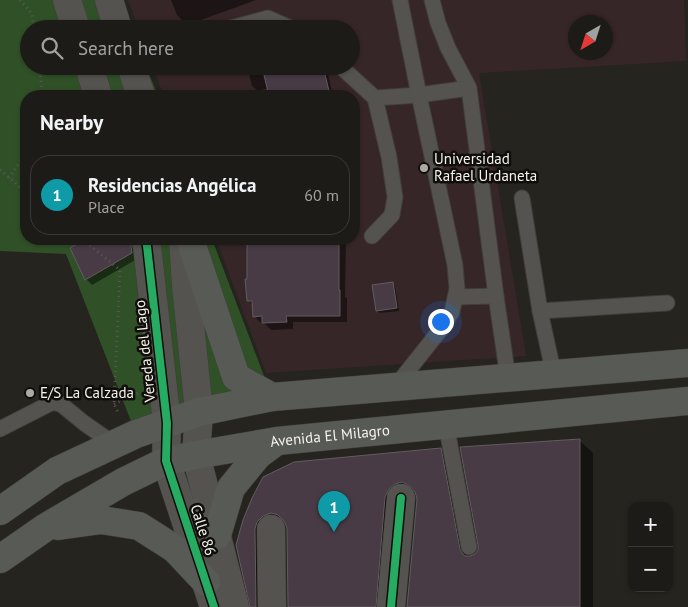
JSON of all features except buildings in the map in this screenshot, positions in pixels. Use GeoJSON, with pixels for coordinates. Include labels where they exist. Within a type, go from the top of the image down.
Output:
{"type":"FeatureCollection","features":[{"type":"Feature","properties":{"kind":"main road"},"geometry":{"type":"LineString","coordinates":[[192,245],[237,379],[272,397]]}},
{"type":"Feature","properties":{"kind":"main road"},"geometry":{"type":"LineString","coordinates":[[0,511],[56,472],[136,434],[199,412],[272,397],[688,363]]}},
{"type":"Feature","properties":{"kind":"main road","name":"Avenida El Milagro"},"geometry":{"type":"LineString","coordinates":[[0,559],[46,528],[123,482],[166,461],[196,454],[277,441],[688,401]]}},
{"type":"Feature","properties":{"kind":"main road"},"geometry":{"type":"LineString","coordinates":[[217,535],[231,488],[258,455],[277,441]]}},
{"type":"Feature","properties":{"kind":"main road"},"geometry":{"type":"LineString","coordinates":[[46,528],[102,520],[139,526],[175,549],[210,594]]}},
{"type":"Feature","properties":{"kind":"street"},"geometry":{"type":"LineString","coordinates":[[67,0],[73,20]]}},
{"type":"Feature","properties":{"kind":"street"},"geometry":{"type":"LineString","coordinates":[[109,0],[115,20]]}},
{"type":"Feature","properties":{"kind":"street"},"geometry":{"type":"LineString","coordinates":[[91,75],[96,90]]}},
{"type":"Feature","properties":{"kind":"street"},"geometry":{"type":"LineString","coordinates":[[134,75],[139,90]]}},
{"type":"Feature","properties":{"kind":"street","name":"Vereda del Lago"},"geometry":{"type":"LineString","coordinates":[[147,245],[167,423],[166,461]]}},
{"type":"Feature","properties":{"kind":"street"},"geometry":{"type":"LineString","coordinates":[[183,245],[199,412],[196,454],[235,607]]}},
{"type":"Feature","properties":{"kind":"street","name":"Calle 86"},"geometry":{"type":"LineString","coordinates":[[166,461],[210,594]]}},
{"type":"Feature","properties":{"kind":"street"},"geometry":{"type":"LineString","coordinates":[[391,607],[401,498]]}},
{"type":"Feature","properties":{"kind":"street"},"geometry":{"type":"LineString","coordinates":[[271,529],[272,607]]}},
{"type":"Feature","properties":{"kind":"lane"},"geometry":{"type":"LineString","coordinates":[[395,387],[441,329],[452,312],[457,289],[455,265],[400,0]]}},
{"type":"Feature","properties":{"kind":"lane"},"geometry":{"type":"LineString","coordinates":[[432,0],[448,48],[469,88],[508,378]]}},
{"type":"Feature","properties":{"kind":"lane"},"geometry":{"type":"LineString","coordinates":[[261,20],[268,18],[273,20]]}},
{"type":"Feature","properties":{"kind":"lane"},"geometry":{"type":"LineString","coordinates":[[350,75],[375,98],[389,157],[395,197],[392,215],[372,236]]}},
{"type":"Feature","properties":{"kind":"lane"},"geometry":{"type":"LineString","coordinates":[[375,98],[419,95],[469,88]]}},
{"type":"Feature","properties":{"kind":"lane"},"geometry":{"type":"LineString","coordinates":[[522,198],[540,311],[554,375]]}},
{"type":"Feature","properties":{"kind":"lane"},"geometry":{"type":"LineString","coordinates":[[455,297],[496,296]]}},
{"type":"Feature","properties":{"kind":"lane"},"geometry":{"type":"LineString","coordinates":[[540,311],[667,303]]}},
{"type":"Feature","properties":{"kind":"lane"},"geometry":{"type":"LineString","coordinates":[[0,429],[54,402],[62,405],[114,444]]}},
{"type":"Feature","properties":{"kind":"lane"},"geometry":{"type":"LineString","coordinates":[[446,424],[469,547]]}},
{"type":"Feature","properties":{"kind":"path"},"geometry":{"type":"LineString","coordinates":[[20,0],[32,14],[33,20]]}},
{"type":"Feature","properties":{"kind":"path"},"geometry":{"type":"LineString","coordinates":[[40,75],[42,90]]}},
{"type":"Feature","properties":{"kind":"path"},"geometry":{"type":"LineString","coordinates":[[9,178],[20,162]]}},
{"type":"Feature","properties":{"kind":"path"},"geometry":{"type":"LineString","coordinates":[[0,170],[20,187]]}},
{"type":"Feature","properties":{"kind":"path"},"geometry":{"type":"LineString","coordinates":[[89,245],[120,270],[114,404]]}},
{"type":"Feature","properties":{"kind":"shaded area","name":"Universidad Rafael Urdaneta"},"geometry":{"type":"Polygon","coordinates":[[[128,0],[684,0],[686,61],[479,73],[526,356],[266,373],[218,245],[360,245],[360,90],[162,90],[156,75],[360,75],[360,20],[136,20],[128,0]]]}},
{"type":"Feature","properties":{"kind":"green space"},"geometry":{"type":"Polygon","coordinates":[[[0,0],[121,0],[129,20],[20,20],[20,75],[150,75],[156,90],[20,90],[20,245],[214,245],[272,397],[136,434],[66,254],[0,251],[0,0]]]}},
{"type":"Feature","properties":{"kind":"cycle path"},"geometry":{"type":"LineString","coordinates":[[147,245],[167,423],[166,461],[214,607]]}},
{"type":"Feature","properties":{"kind":"cycle path"},"geometry":{"type":"LineString","coordinates":[[391,607],[401,498]]}},
{"type":"Feature","properties":{"kind":"place","name":"Universidad Rafael Urdaneta"},"geometry":{"type":"Point","coordinates":[424,168]}},
{"type":"Feature","properties":{"kind":"place","name":"E/S La Calzada"},"geometry":{"type":"Point","coordinates":[30,393]}},
{"type":"Feature","properties":{"kind":"place","name":"Residencias Angélica"},"geometry":{"type":"Point","coordinates":[334,532]}}]}
